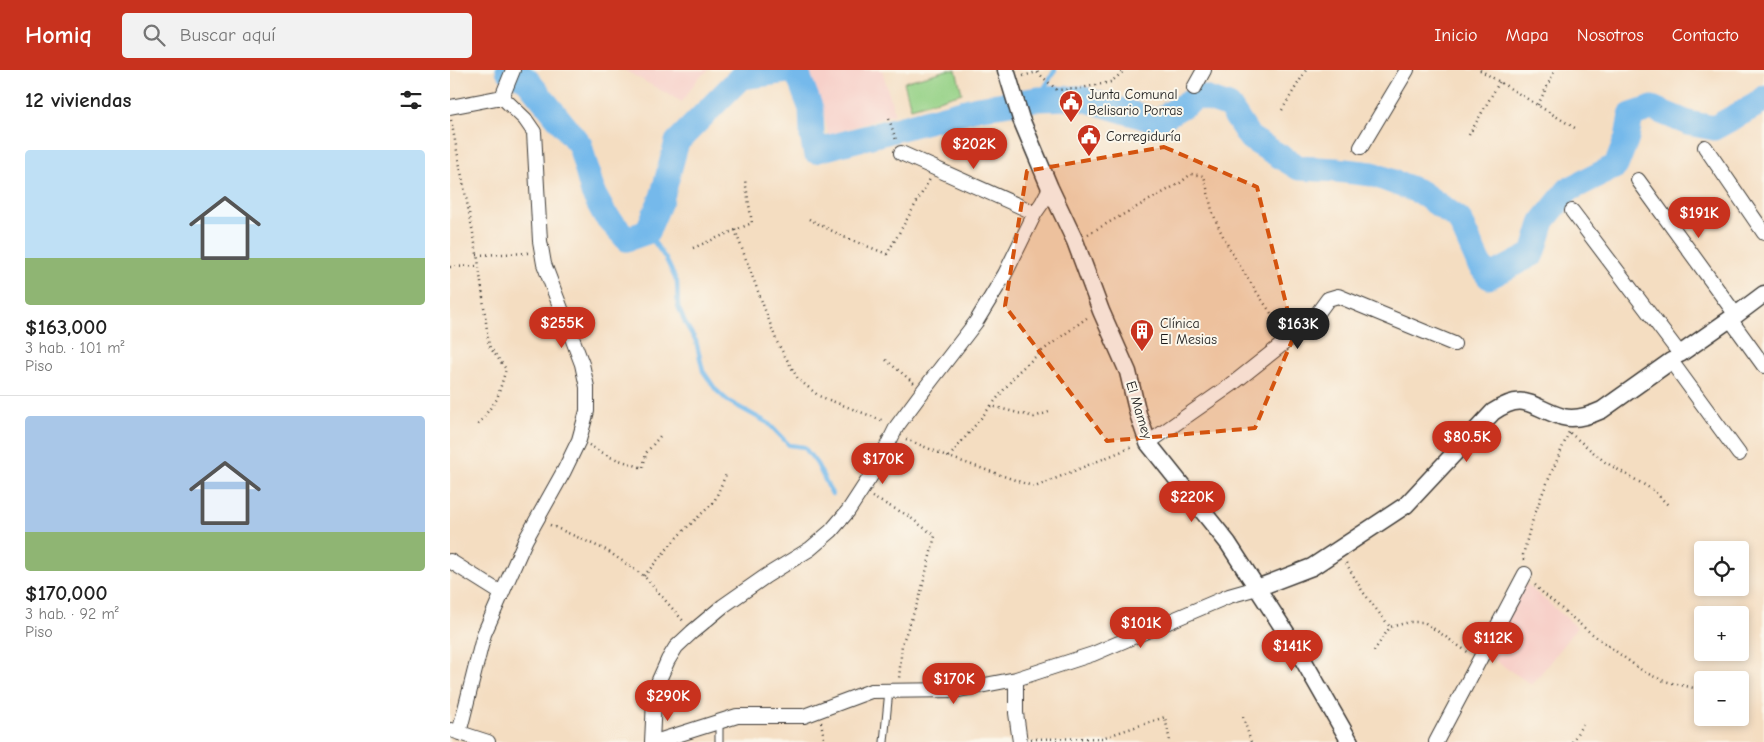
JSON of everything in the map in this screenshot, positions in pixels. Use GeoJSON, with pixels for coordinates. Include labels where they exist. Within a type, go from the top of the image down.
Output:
{"type":"FeatureCollection","features":[{"type":"Feature","properties":{"kind":"street"},"geometry":{"type":"LineString","coordinates":[[502,97],[513,70]]}},
{"type":"Feature","properties":{"kind":"street"},"geometry":{"type":"LineString","coordinates":[[1194,88],[1204,70]]}},
{"type":"Feature","properties":{"kind":"street"},"geometry":{"type":"LineString","coordinates":[[1361,147],[1407,70]]}},
{"type":"Feature","properties":{"kind":"street","name":"El Mamey"},"geometry":{"type":"LineString","coordinates":[[1009,79],[1021,119],[1075,241],[1101,310],[1128,372],[1138,414],[1140,445],[1228,543],[1298,651],[1350,742]]}},
{"type":"Feature","properties":{"kind":"street"},"geometry":{"type":"LineString","coordinates":[[450,107],[502,97]]}},
{"type":"Feature","properties":{"kind":"street"},"geometry":{"type":"LineString","coordinates":[[488,742],[455,731],[484,634],[501,593],[579,440],[588,401],[585,375],[578,351],[547,274],[542,252],[534,132],[525,119],[502,97]]}},
{"type":"Feature","properties":{"kind":"street"},"geometry":{"type":"LineString","coordinates":[[1705,147],[1764,234]]}},
{"type":"Feature","properties":{"kind":"street"},"geometry":{"type":"LineString","coordinates":[[901,153],[1035,213]]}},
{"type":"Feature","properties":{"kind":"street"},"geometry":{"type":"LineString","coordinates":[[1638,180],[1733,317],[1764,366]]}},
{"type":"Feature","properties":{"kind":"street"},"geometry":{"type":"LineString","coordinates":[[1050,188],[1035,213],[1005,274],[976,322],[923,391],[896,430],[862,492],[848,511],[821,541],[743,591],[676,647],[659,680],[654,700],[654,742],[744,715],[804,716],[871,691],[959,690],[1016,678],[1093,654],[1229,596],[1257,588],[1307,569],[1338,551],[1406,505],[1493,412],[1504,404],[1523,400],[1564,418],[1584,416],[1602,410],[1764,294]]}},
{"type":"Feature","properties":{"kind":"street"},"geometry":{"type":"LineString","coordinates":[[1572,211],[1675,358],[1738,454]]}},
{"type":"Feature","properties":{"kind":"street"},"geometry":{"type":"LineString","coordinates":[[1140,445],[1231,385],[1289,339],[1317,314],[1328,300],[1338,296],[1454,344]]}},
{"type":"Feature","properties":{"kind":"street"},"geometry":{"type":"LineString","coordinates":[[450,561],[501,593]]}},
{"type":"Feature","properties":{"kind":"street"},"geometry":{"type":"LineString","coordinates":[[1436,742],[1525,574]]}},
{"type":"Feature","properties":{"kind":"street"},"geometry":{"type":"LineString","coordinates":[[1016,678],[1016,713],[1020,740]]}},
{"type":"Feature","properties":{"kind":"lane"},"geometry":{"type":"LineString","coordinates":[[884,742],[893,690]]}},
{"type":"Feature","properties":{"kind":"lane"},"geometry":{"type":"LineString","coordinates":[[719,721],[719,742]]}},
{"type":"Feature","properties":{"kind":"path"},"geometry":{"type":"LineString","coordinates":[[1009,79],[1037,72],[1057,90],[1077,89],[1111,82],[1125,70]]}},
{"type":"Feature","properties":{"kind":"path"},"geometry":{"type":"LineString","coordinates":[[1282,110],[1306,70]]}},
{"type":"Feature","properties":{"kind":"path"},"geometry":{"type":"LineString","coordinates":[[1480,70],[1575,128]]}},
{"type":"Feature","properties":{"kind":"path"},"geometry":{"type":"LineString","coordinates":[[1538,105],[1554,70]]}},
{"type":"Feature","properties":{"kind":"path"},"geometry":{"type":"LineString","coordinates":[[1469,136],[1500,81]]}},
{"type":"Feature","properties":{"kind":"path"},"geometry":{"type":"LineString","coordinates":[[450,113],[478,255],[489,346],[506,369],[497,399],[477,426]]}},
{"type":"Feature","properties":{"kind":"path"},"geometry":{"type":"LineString","coordinates":[[889,119],[901,153]]}},
{"type":"Feature","properties":{"kind":"path"},"geometry":{"type":"LineString","coordinates":[[809,219],[844,237],[887,254],[935,169]]}},
{"type":"Feature","properties":{"kind":"path"},"geometry":{"type":"LineString","coordinates":[[1075,241],[1180,184],[1191,174],[1204,176],[1213,211],[1228,242],[1248,278],[1289,339]]}},
{"type":"Feature","properties":{"kind":"path"},"geometry":{"type":"LineString","coordinates":[[693,248],[752,223],[745,180]]}},
{"type":"Feature","properties":{"kind":"path"},"geometry":{"type":"LineString","coordinates":[[735,230],[776,342],[798,379],[819,396],[896,430],[950,457],[1035,487],[1140,445]]}},
{"type":"Feature","properties":{"kind":"path"},"geometry":{"type":"LineString","coordinates":[[478,255],[542,252]]}},
{"type":"Feature","properties":{"kind":"path"},"geometry":{"type":"LineString","coordinates":[[450,267],[479,266]]}},
{"type":"Feature","properties":{"kind":"path"},"geometry":{"type":"LineString","coordinates":[[950,457],[1018,372],[1042,351],[1095,311]]}},
{"type":"Feature","properties":{"kind":"path"},"geometry":{"type":"LineString","coordinates":[[886,360],[923,391]]}},
{"type":"Feature","properties":{"kind":"path"},"geometry":{"type":"LineString","coordinates":[[991,406],[1034,417],[1052,411]]}},
{"type":"Feature","properties":{"kind":"path"},"geometry":{"type":"LineString","coordinates":[[1564,418],[1570,433],[1606,462],[1652,490],[1669,506]]}},
{"type":"Feature","properties":{"kind":"path"},"geometry":{"type":"LineString","coordinates":[[1570,433],[1541,497],[1530,528],[1523,555],[1525,574],[1543,594],[1587,630],[1644,672],[1664,682],[1694,688]]}},
{"type":"Feature","properties":{"kind":"path"},"geometry":{"type":"LineString","coordinates":[[579,440],[610,457],[644,468],[646,453],[661,435]]}},
{"type":"Feature","properties":{"kind":"path"},"geometry":{"type":"LineString","coordinates":[[644,576],[678,536],[714,502],[727,472]]}},
{"type":"Feature","properties":{"kind":"path"},"geometry":{"type":"LineString","coordinates":[[862,492],[907,515],[935,536],[920,596],[902,644],[893,690]]}},
{"type":"Feature","properties":{"kind":"path"},"geometry":{"type":"LineString","coordinates":[[537,520],[606,550],[644,576],[692,632]]}},
{"type":"Feature","properties":{"kind":"path"},"geometry":{"type":"LineString","coordinates":[[1338,551],[1364,592],[1390,627]]}},
{"type":"Feature","properties":{"kind":"path"},"geometry":{"type":"LineString","coordinates":[[1374,651],[1390,627],[1410,622],[1424,622],[1479,659]]}},
{"type":"Feature","properties":{"kind":"path"},"geometry":{"type":"LineString","coordinates":[[820,711],[823,742]]}},
{"type":"Feature","properties":{"kind":"path"},"geometry":{"type":"LineString","coordinates":[[1020,740],[1102,738],[1165,717],[1170,742]]}},
{"type":"Feature","properties":{"kind":"path"},"geometry":{"type":"LineString","coordinates":[[1243,717],[1251,742]]}},
{"type":"Feature","properties":{"kind":"path"},"geometry":{"type":"LineString","coordinates":[[1572,742],[1584,722]]}},
{"type":"Feature","properties":{"kind":"highlighted area"},"geometry":{"type":"Polygon","coordinates":[[[1164,147],[1257,187],[1294,336],[1255,428],[1107,441],[1005,306],[1027,171],[1164,147]]]}},
{"type":"Feature","properties":{"kind":"shaded area"},"geometry":{"type":"Polygon","coordinates":[[[624,70],[709,70],[699,77],[682,102],[624,70]]]}},
{"type":"Feature","properties":{"kind":"shaded area"},"geometry":{"type":"Polygon","coordinates":[[[806,70],[882,70],[895,114],[828,135],[822,104],[806,70]]]}},
{"type":"Feature","properties":{"kind":"shaded area"},"geometry":{"type":"Polygon","coordinates":[[[1525,583],[1577,627],[1532,685],[1485,654],[1525,583]]]}},
{"type":"Feature","properties":{"kind":"green space"},"geometry":{"type":"Polygon","coordinates":[[[947,70],[956,70],[962,93],[911,108],[904,82],[947,70]]]}},
{"type":"Feature","properties":{"kind":"waterway"},"geometry":{"type":"LineString","coordinates":[[508,70],[527,80],[580,145],[593,193],[605,215],[627,239],[647,232],[662,197],[677,142],[741,77],[796,70],[811,109],[812,136],[815,151],[977,108],[1038,99],[1080,98],[1157,121],[1199,96],[1229,106],[1250,138],[1299,168],[1372,174],[1420,192],[1459,219],[1479,264],[1489,277],[1533,254],[1543,221],[1568,190],[1616,166],[1627,138],[1631,115],[1652,108],[1688,123],[1714,128],[1756,105],[1764,98]]}},
{"type":"Feature","properties":{"kind":"waterway"},"geometry":{"type":"LineString","coordinates":[[1038,99],[1055,70]]}},
{"type":"Feature","properties":{"kind":"waterway"},"geometry":{"type":"LineString","coordinates":[[647,232],[666,259],[677,282],[678,306],[685,323],[696,341],[703,371],[716,390],[728,401],[768,423],[789,445],[804,447],[817,464],[832,494]]}},
{"type":"Feature","properties":{"kind":"place","name":"Junta Comunal Belisario Porras"},"geometry":{"type":"Point","coordinates":[1071,123]}},
{"type":"Feature","properties":{"kind":"place","name":"Corregiduría"},"geometry":{"type":"Point","coordinates":[1089,157]}},
{"type":"Feature","properties":{"kind":"place","name":"Clínica El Mesias"},"geometry":{"type":"Point","coordinates":[1142,352]}}]}
